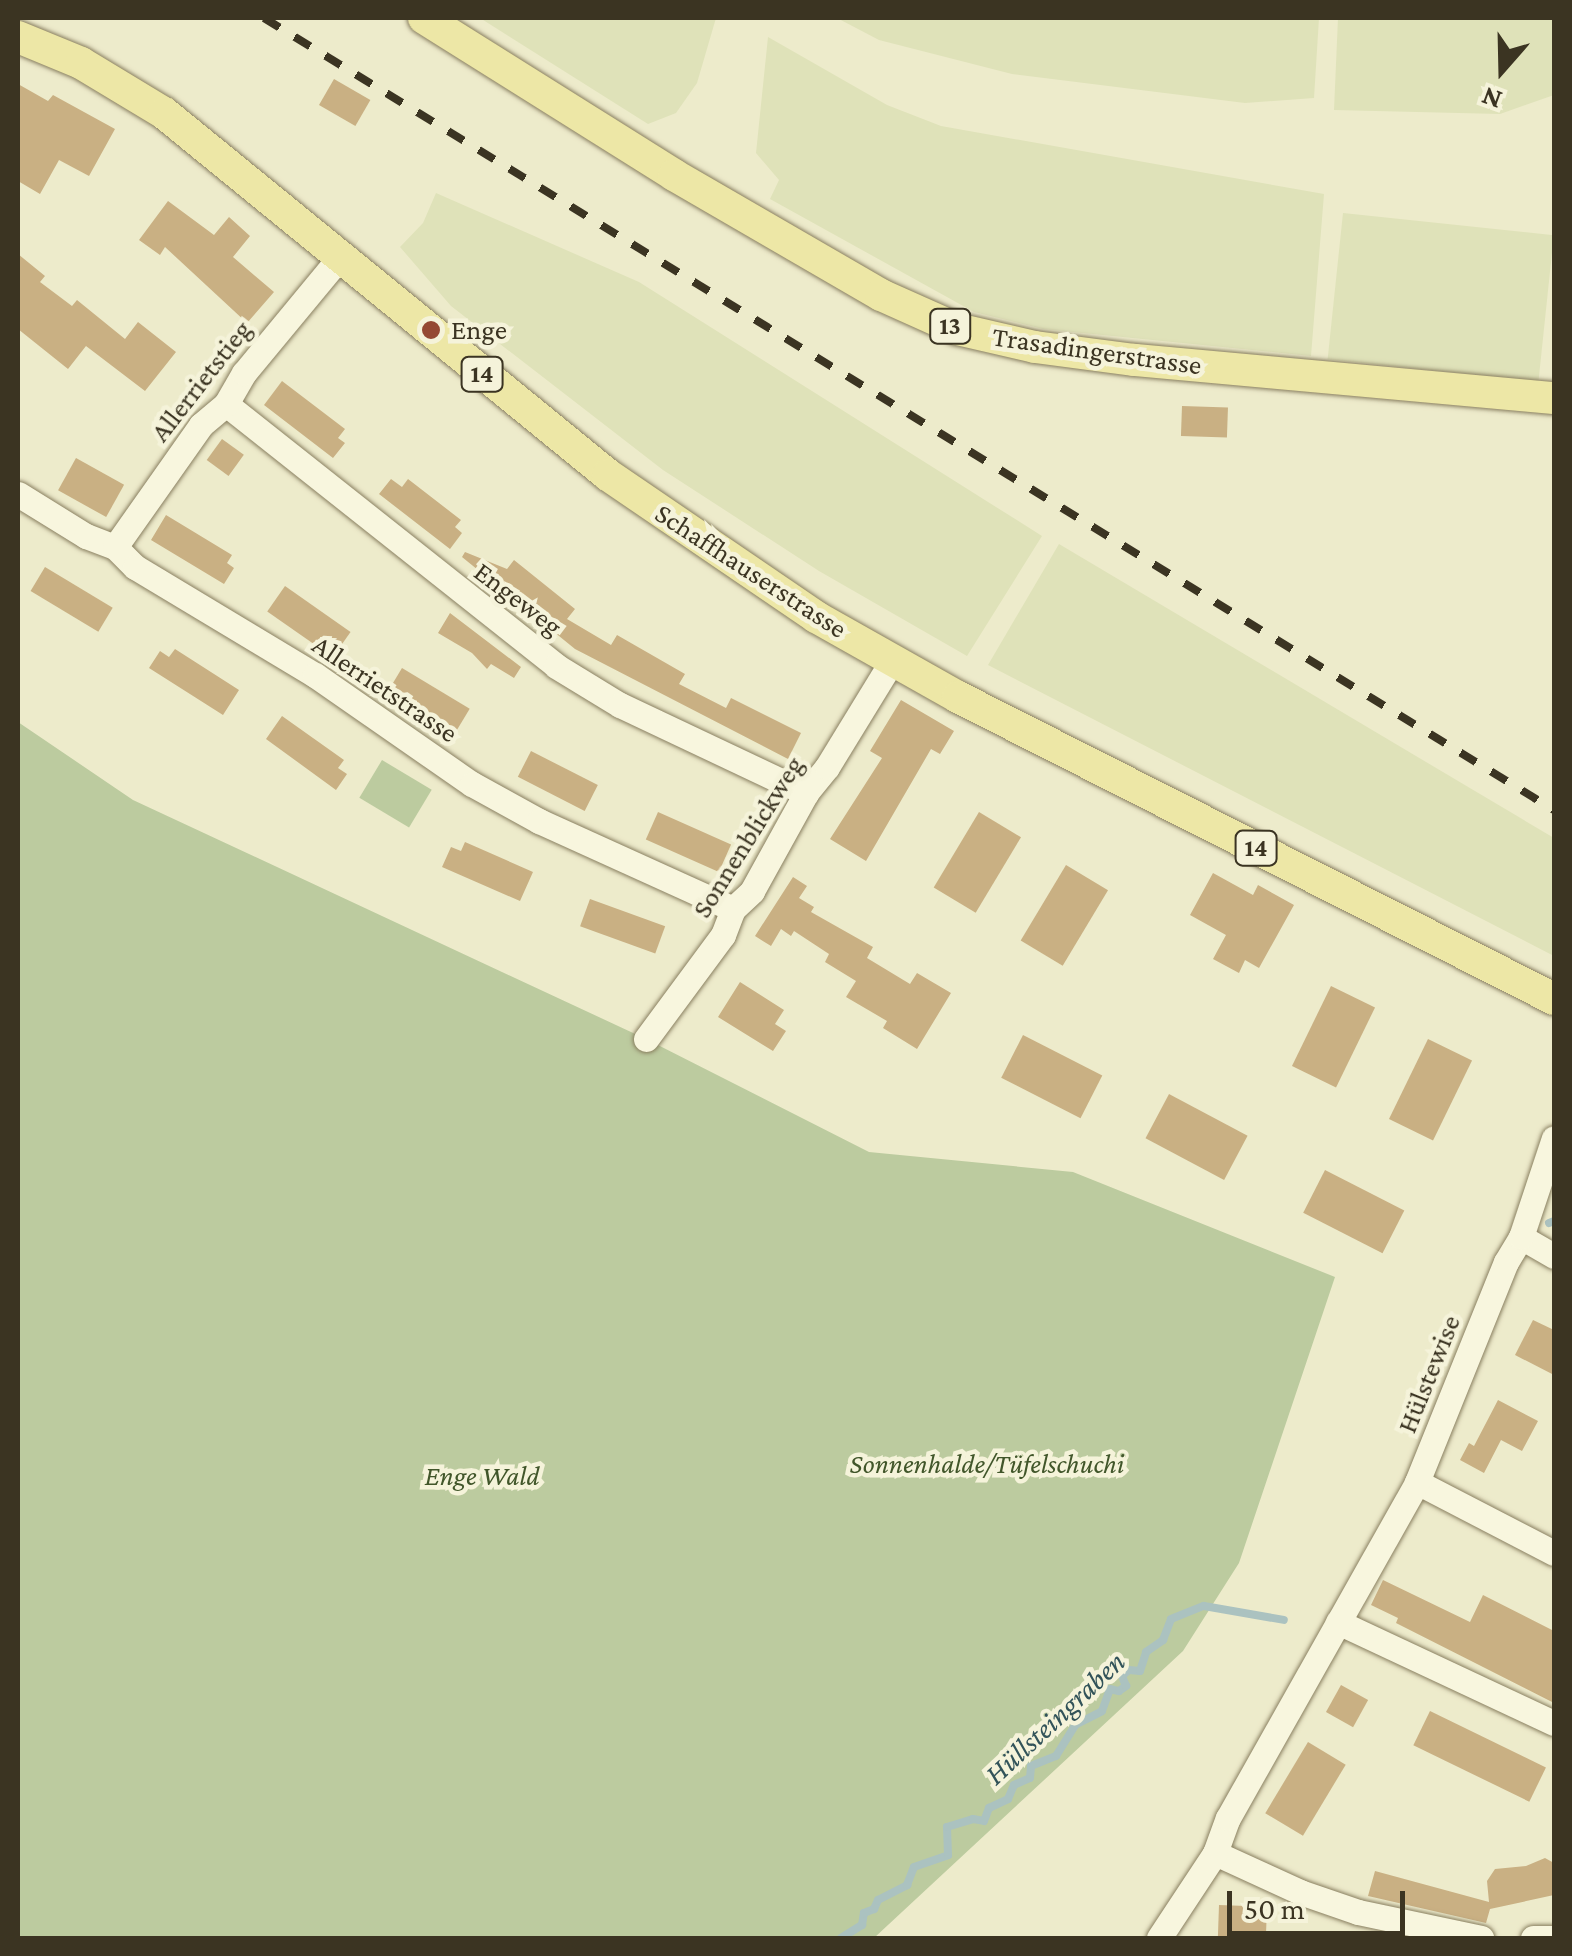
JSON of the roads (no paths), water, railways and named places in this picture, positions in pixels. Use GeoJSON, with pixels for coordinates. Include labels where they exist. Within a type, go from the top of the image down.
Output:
{"type":"FeatureCollection","features":[{"type":"Feature","properties":{"kind":"main road","name":"Trasadingerstrasse"},"geometry":{"type":"LineString","coordinates":[[424,18],[674,175],[881,295],[957,329],[1034,348],[1135,360],[1554,398]]}},
{"type":"Feature","properties":{"kind":"main road","name":"Schaffhauserstrasse"},"geometry":{"type":"LineString","coordinates":[[18,37],[117,82],[164,113],[608,475],[703,544],[892,661],[1554,998]]}},
{"type":"Feature","properties":{"kind":"street","name":"Allerrietstieg"},"geometry":{"type":"LineString","coordinates":[[115,547],[201,425],[226,404],[244,373],[340,257]]}},
{"type":"Feature","properties":{"kind":"street","name":"Engeweg"},"geometry":{"type":"LineString","coordinates":[[226,404],[556,666],[620,705],[806,793]]}},
{"type":"Feature","properties":{"kind":"street","name":"Allerrietstrasse"},"geometry":{"type":"LineString","coordinates":[[18,494],[86,536],[115,547],[136,567],[315,676],[472,784],[539,820],[733,909]]}},
{"type":"Feature","properties":{"kind":"street","name":"Sonnenblickweg"},"geometry":{"type":"LineString","coordinates":[[646,1039],[723,935],[733,909],[752,891],[806,793],[892,661]]}},
{"type":"Feature","properties":{"kind":"street","name":"Hülstewise"},"geometry":{"type":"LineString","coordinates":[[1159,1938],[1215,1853],[1228,1818],[1417,1482],[1506,1262],[1521,1237],[1554,1138]]}},
{"type":"Feature","properties":{"kind":"street"},"geometry":{"type":"LineString","coordinates":[[1521,1237],[1554,1256]]}},
{"type":"Feature","properties":{"kind":"street"},"geometry":{"type":"LineString","coordinates":[[1417,1482],[1554,1553]]}},
{"type":"Feature","properties":{"kind":"street"},"geometry":{"type":"LineString","coordinates":[[1338,1622],[1554,1723]]}},
{"type":"Feature","properties":{"kind":"street"},"geometry":{"type":"LineString","coordinates":[[1215,1853],[1300,1892],[1358,1912],[1482,1938]]}},
{"type":"Feature","properties":{"kind":"street"},"geometry":{"type":"LineString","coordinates":[[1534,1938],[1554,1938]]}},
{"type":"Feature","properties":{"kind":"waterway","name":"Hüllsteingraben"},"geometry":{"type":"LineString","coordinates":[[1549,1223],[1554,1221]]}},
{"type":"Feature","properties":{"kind":"waterway","name":"Hüllsteingraben"},"geometry":{"type":"LineString","coordinates":[[841,1938],[862,1925],[864,1913],[874,1909],[878,1900],[907,1885],[914,1867],[948,1855],[947,1827],[973,1819],[984,1821],[989,1808],[1008,1799],[1014,1785],[1030,1778],[1031,1766],[1056,1756],[1075,1725],[1102,1711],[1110,1689],[1119,1691],[1126,1686],[1122,1676],[1129,1670],[1140,1671],[1146,1652],[1163,1640],[1171,1619],[1204,1606],[1284,1620]]}},
{"type":"Feature","properties":{"kind":"railway"},"geometry":{"type":"LineString","coordinates":[[264,18],[1554,810]]}},
{"type":"Feature","properties":{"kind":"place","name":"Enge"},"geometry":{"type":"Point","coordinates":[431,330]}},
{"type":"Feature","properties":{"kind":"park label","name":"Sonnenhalde/Tüfelschuchi"},"geometry":{"type":"Point","coordinates":[987,1464]}},
{"type":"Feature","properties":{"kind":"park label","name":"Enge Wald"},"geometry":{"type":"Point","coordinates":[482,1476]}}]}
